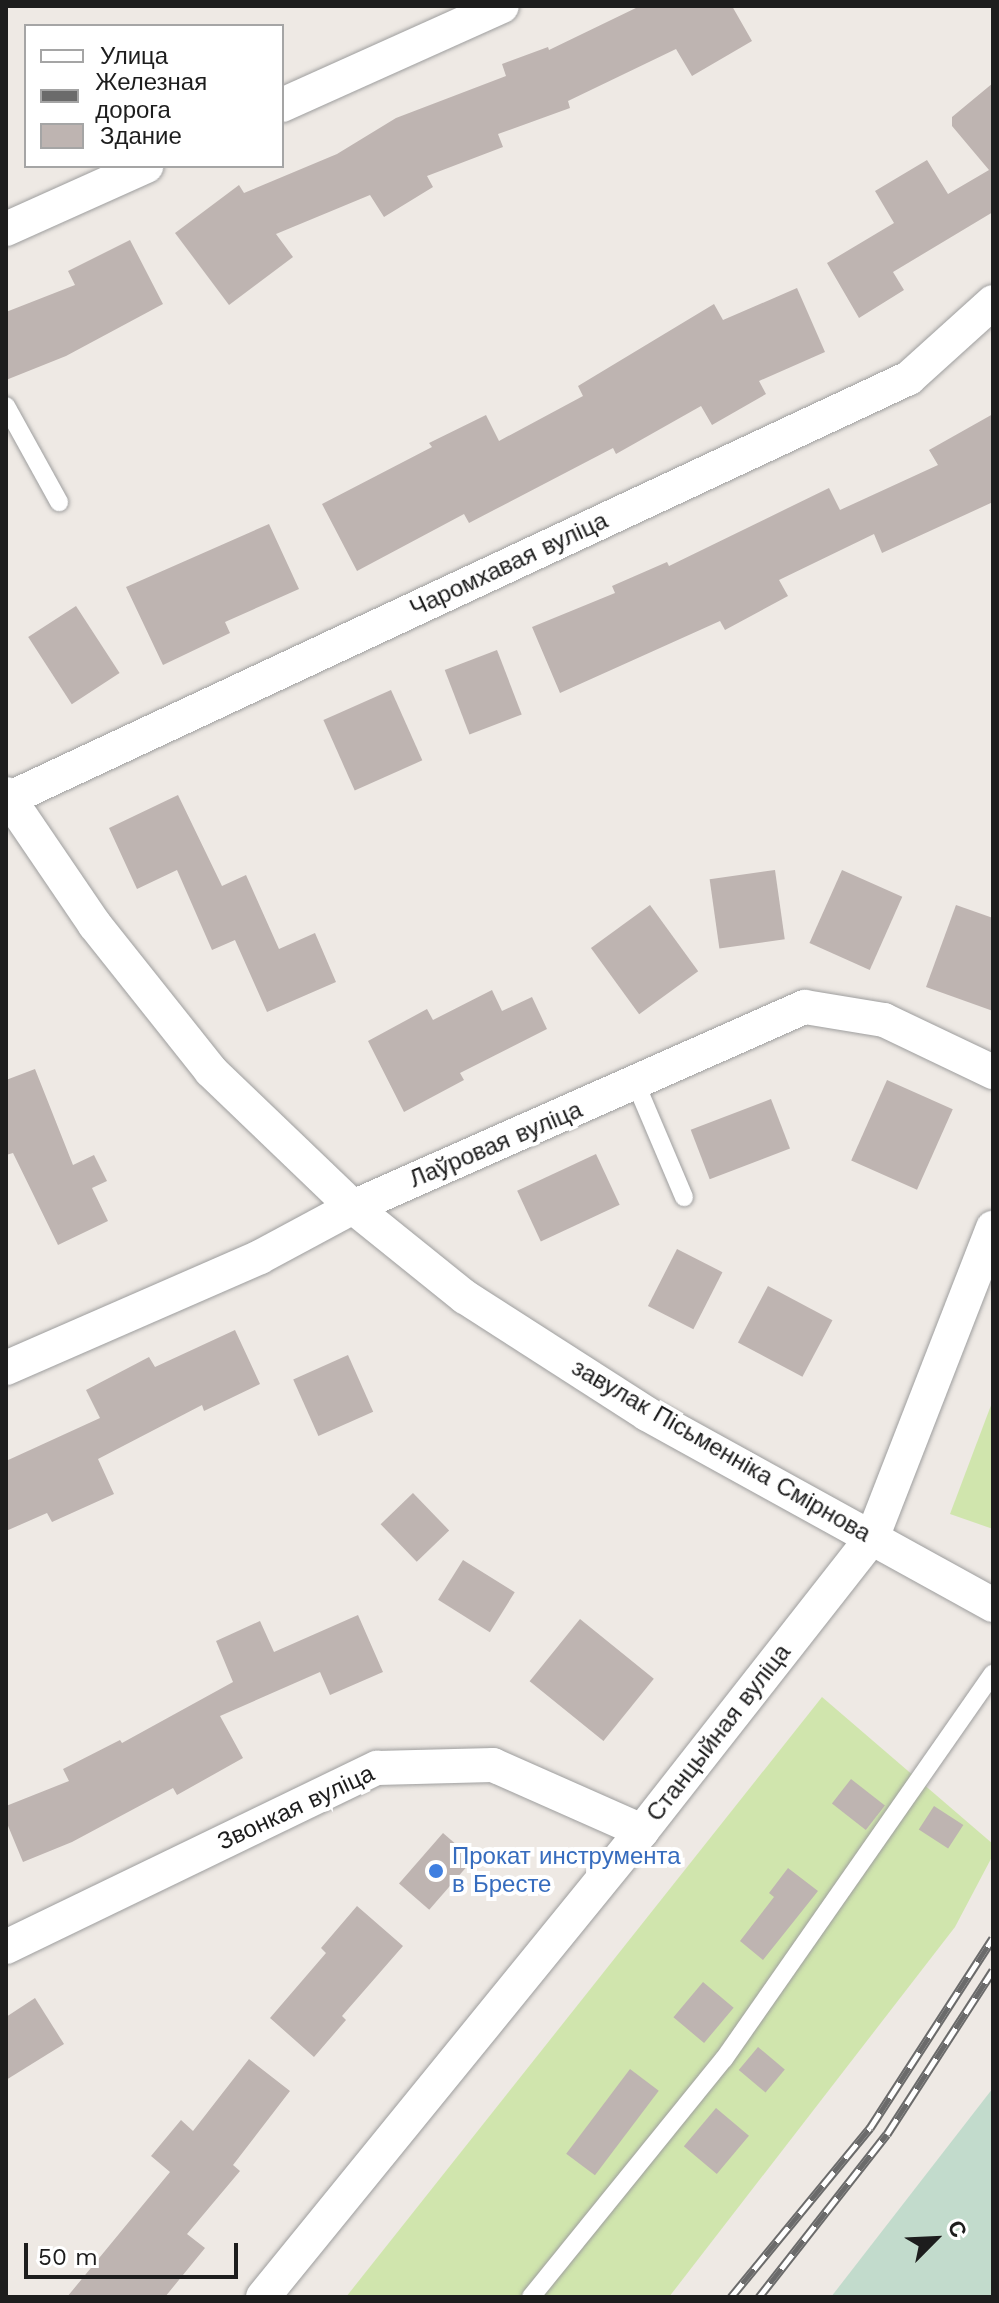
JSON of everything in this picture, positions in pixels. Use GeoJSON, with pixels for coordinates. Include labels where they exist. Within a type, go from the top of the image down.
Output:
{"type":"FeatureCollection","features":[{"type":"Feature","properties":{"kind":"street"},"geometry":{"type":"LineString","coordinates":[[284,104],[502,6]]}},
{"type":"Feature","properties":{"kind":"street"},"geometry":{"type":"LineString","coordinates":[[6,229],[142,168]]}},
{"type":"Feature","properties":{"kind":"street","name":"Чаромхавая вуліца"},"geometry":{"type":"LineString","coordinates":[[7,797],[909,378],[993,302]]}},
{"type":"Feature","properties":{"kind":"street","name":"завулак Пісьменніка Смірнова"},"geometry":{"type":"LineString","coordinates":[[7,797],[95,925],[211,1071],[353,1207],[465,1297],[647,1414],[993,1605]]}},
{"type":"Feature","properties":{"kind":"street","name":"Лаўровая вуліца"},"geometry":{"type":"LineString","coordinates":[[6,1368],[260,1257],[353,1207],[805,1007],[884,1020],[993,1072]]}},
{"type":"Feature","properties":{"kind":"street","name":"Станцыйная вуліца"},"geometry":{"type":"LineString","coordinates":[[263,2297],[642,1831],[872,1538],[993,1228]]}},
{"type":"Feature","properties":{"kind":"street","name":"Звонкая вуліца"},"geometry":{"type":"LineString","coordinates":[[6,1947],[377,1768],[493,1765],[642,1831]]}},
{"type":"Feature","properties":{"kind":"lane"},"geometry":{"type":"LineString","coordinates":[[6,406],[59,502]]}},
{"type":"Feature","properties":{"kind":"lane"},"geometry":{"type":"LineString","coordinates":[[636,1084],[684,1197]]}},
{"type":"Feature","properties":{"kind":"lane"},"geometry":{"type":"LineString","coordinates":[[531,2297],[724,2059],[993,1674]]}},
{"type":"Feature","properties":{"kind":"green space"},"geometry":{"type":"Polygon","coordinates":[[[993,1400],[993,1529],[950,1514],[993,1400]]]}},
{"type":"Feature","properties":{"kind":"green space"},"geometry":{"type":"Polygon","coordinates":[[[822,1697],[993,1844],[993,1855],[955,1927],[669,2297],[346,2297],[822,1697]]]}},
{"type":"Feature","properties":{"kind":"green space"},"geometry":{"type":"Polygon","coordinates":[[[993,2088],[993,2297],[831,2297],[993,2088]]]}},
{"type":"Feature","properties":{"kind":"building"},"geometry":{"type":"Polygon","coordinates":[[[640,6],[732,6],[752,41],[692,76],[676,49],[568,101],[570,108],[498,134],[503,147],[427,176],[433,187],[384,217],[370,195],[276,234],[293,257],[229,305],[175,233],[239,185],[244,193],[337,154],[396,118],[506,76],[502,64],[548,47],[549,50],[640,6]]]}},
{"type":"Feature","properties":{"kind":"building"},"geometry":{"type":"Polygon","coordinates":[[[993,83],[993,212],[893,272],[904,290],[859,318],[827,263],[894,223],[875,191],[927,160],[948,194],[989,170],[952,126],[952,117],[993,83]]]}},
{"type":"Feature","properties":{"kind":"building"},"geometry":{"type":"Polygon","coordinates":[[[130,240],[163,304],[66,356],[6,380],[6,312],[75,285],[68,271],[130,240]]]}},
{"type":"Feature","properties":{"kind":"building"},"geometry":{"type":"Polygon","coordinates":[[[797,288],[825,352],[759,381],[766,394],[712,425],[701,406],[616,454],[613,448],[469,523],[464,514],[357,571],[322,504],[432,447],[429,443],[486,415],[499,441],[583,396],[578,386],[714,304],[723,320],[797,288]]]}},
{"type":"Feature","properties":{"kind":"building"},"geometry":{"type":"Polygon","coordinates":[[[993,414],[993,502],[882,553],[874,534],[779,580],[788,596],[725,630],[720,621],[560,693],[532,627],[615,593],[612,586],[667,562],[669,566],[829,488],[840,510],[938,465],[929,450],[993,414]]]}},
{"type":"Feature","properties":{"kind":"building"},"geometry":{"type":"Polygon","coordinates":[[[269,524],[299,589],[225,622],[230,633],[163,665],[126,587],[269,524]]]}},
{"type":"Feature","properties":{"kind":"building"},"geometry":{"type":"Polygon","coordinates":[[[76,606],[120,673],[72,704],[28,637],[76,606]]]}},
{"type":"Feature","properties":{"kind":"building"},"geometry":{"type":"Polygon","coordinates":[[[497,650],[522,714],[469,734],[445,670],[497,650]]]}},
{"type":"Feature","properties":{"kind":"building"},"geometry":{"type":"Polygon","coordinates":[[[391,690],[422,760],[355,790],[323,720],[391,690]]]}},
{"type":"Feature","properties":{"kind":"building"},"geometry":{"type":"Polygon","coordinates":[[[178,795],[222,886],[246,875],[279,949],[315,933],[336,982],[267,1012],[235,940],[212,950],[177,870],[137,889],[109,828],[178,795]]]}},
{"type":"Feature","properties":{"kind":"building"},"geometry":{"type":"Polygon","coordinates":[[[775,870],[785,939],[719,949],[710,879],[775,870]]]}},
{"type":"Feature","properties":{"kind":"building"},"geometry":{"type":"Polygon","coordinates":[[[842,870],[902,897],[870,970],[809,943],[842,870]]]}},
{"type":"Feature","properties":{"kind":"building"},"geometry":{"type":"Polygon","coordinates":[[[650,905],[698,971],[639,1014],[591,948],[650,905]]]}},
{"type":"Feature","properties":{"kind":"building"},"geometry":{"type":"Polygon","coordinates":[[[956,905],[993,918],[993,1011],[926,987],[956,905]]]}},
{"type":"Feature","properties":{"kind":"building"},"geometry":{"type":"Polygon","coordinates":[[[492,990],[502,1011],[532,997],[547,1029],[460,1073],[464,1080],[404,1112],[368,1041],[427,1009],[433,1020],[492,990]]]}},
{"type":"Feature","properties":{"kind":"building"},"geometry":{"type":"Polygon","coordinates":[[[35,1069],[73,1165],[94,1155],[107,1181],[92,1188],[108,1221],[58,1245],[13,1153],[6,1155],[6,1080],[35,1069]]]}},
{"type":"Feature","properties":{"kind":"building"},"geometry":{"type":"Polygon","coordinates":[[[887,1080],[953,1109],[917,1190],[851,1160],[887,1080]]]}},
{"type":"Feature","properties":{"kind":"building"},"geometry":{"type":"Polygon","coordinates":[[[771,1099],[790,1148],[710,1179],[691,1130],[771,1099]]]}},
{"type":"Feature","properties":{"kind":"building"},"geometry":{"type":"Polygon","coordinates":[[[596,1154],[620,1205],[541,1242],[517,1191],[596,1154]]]}},
{"type":"Feature","properties":{"kind":"building"},"geometry":{"type":"Polygon","coordinates":[[[677,1249],[722,1272],[693,1329],[648,1306],[677,1249]]]}},
{"type":"Feature","properties":{"kind":"building"},"geometry":{"type":"Polygon","coordinates":[[[768,1286],[832,1320],[802,1377],[738,1343],[768,1286]]]}},
{"type":"Feature","properties":{"kind":"building"},"geometry":{"type":"Polygon","coordinates":[[[235,1330],[260,1384],[204,1411],[202,1405],[98,1459],[114,1494],[52,1522],[47,1513],[6,1531],[6,1461],[100,1418],[86,1390],[149,1357],[155,1367],[235,1330]]]}},
{"type":"Feature","properties":{"kind":"building"},"geometry":{"type":"Polygon","coordinates":[[[348,1355],[373,1412],[318,1436],[293,1379],[348,1355]]]}},
{"type":"Feature","properties":{"kind":"building"},"geometry":{"type":"Polygon","coordinates":[[[413,1493],[449,1530],[417,1562],[381,1524],[413,1493]]]}},
{"type":"Feature","properties":{"kind":"building"},"geometry":{"type":"Polygon","coordinates":[[[463,1560],[515,1592],[490,1632],[438,1600],[463,1560]]]}},
{"type":"Feature","properties":{"kind":"building"},"geometry":{"type":"Polygon","coordinates":[[[358,1615],[383,1672],[330,1695],[320,1672],[220,1716],[243,1758],[177,1795],[173,1788],[72,1842],[23,1862],[6,1821],[6,1806],[69,1781],[63,1769],[120,1740],[122,1743],[233,1682],[216,1641],[260,1621],[274,1652],[358,1615]]]}},
{"type":"Feature","properties":{"kind":"building"},"geometry":{"type":"Polygon","coordinates":[[[580,1619],[654,1679],[603,1741],[530,1681],[580,1619]]]}},
{"type":"Feature","properties":{"kind":"building"},"geometry":{"type":"Polygon","coordinates":[[[851,1779],[885,1805],[866,1830],[832,1803],[851,1779]]]}},
{"type":"Feature","properties":{"kind":"building"},"geometry":{"type":"Polygon","coordinates":[[[934,1806],[963,1825],[948,1849],[919,1829],[934,1806]]]}},
{"type":"Feature","properties":{"kind":"building","name":"Прокат инструмента в Бресте"},"geometry":{"type":"Polygon","coordinates":[[[443,1833],[473,1859],[429,1910],[399,1884],[443,1833]]]}},
{"type":"Feature","properties":{"kind":"building"},"geometry":{"type":"Polygon","coordinates":[[[788,1868],[818,1891],[763,1960],[740,1941],[774,1897],[769,1893],[788,1868]]]}},
{"type":"Feature","properties":{"kind":"building"},"geometry":{"type":"Polygon","coordinates":[[[357,1906],[403,1946],[342,2016],[346,2020],[314,2057],[270,2018],[326,1953],[321,1948],[357,1906]]]}},
{"type":"Feature","properties":{"kind":"building"},"geometry":{"type":"Polygon","coordinates":[[[703,1982],[734,2008],[704,2043],[673,2017],[703,1982]]]}},
{"type":"Feature","properties":{"kind":"building"},"geometry":{"type":"Polygon","coordinates":[[[35,1998],[64,2044],[6,2080],[6,2017],[35,1998]]]}},
{"type":"Feature","properties":{"kind":"building"},"geometry":{"type":"Polygon","coordinates":[[[758,2047],[785,2069],[766,2092],[739,2070],[758,2047]]]}},
{"type":"Feature","properties":{"kind":"building"},"geometry":{"type":"Polygon","coordinates":[[[249,2059],[290,2091],[233,2165],[240,2171],[187,2234],[205,2248],[165,2297],[67,2297],[170,2172],[151,2156],[181,2120],[193,2131],[249,2059]]]}},
{"type":"Feature","properties":{"kind":"building"},"geometry":{"type":"Polygon","coordinates":[[[630,2069],[659,2091],[595,2175],[566,2154],[630,2069]]]}},
{"type":"Feature","properties":{"kind":"building"},"geometry":{"type":"Polygon","coordinates":[[[716,2108],[749,2136],[717,2174],[684,2146],[716,2108]]]}},
{"type":"Feature","properties":{"kind":"railway"},"geometry":{"type":"LineString","coordinates":[[731,2297],[870,2128],[993,1938]]}},
{"type":"Feature","properties":{"kind":"railway"},"geometry":{"type":"LineString","coordinates":[[759,2297],[887,2134],[993,1970]]}},
{"type":"Feature","properties":{"kind":"place","name":"Прокат инструмента в Бресте"},"geometry":{"type":"Point","coordinates":[436,1871]}}]}
